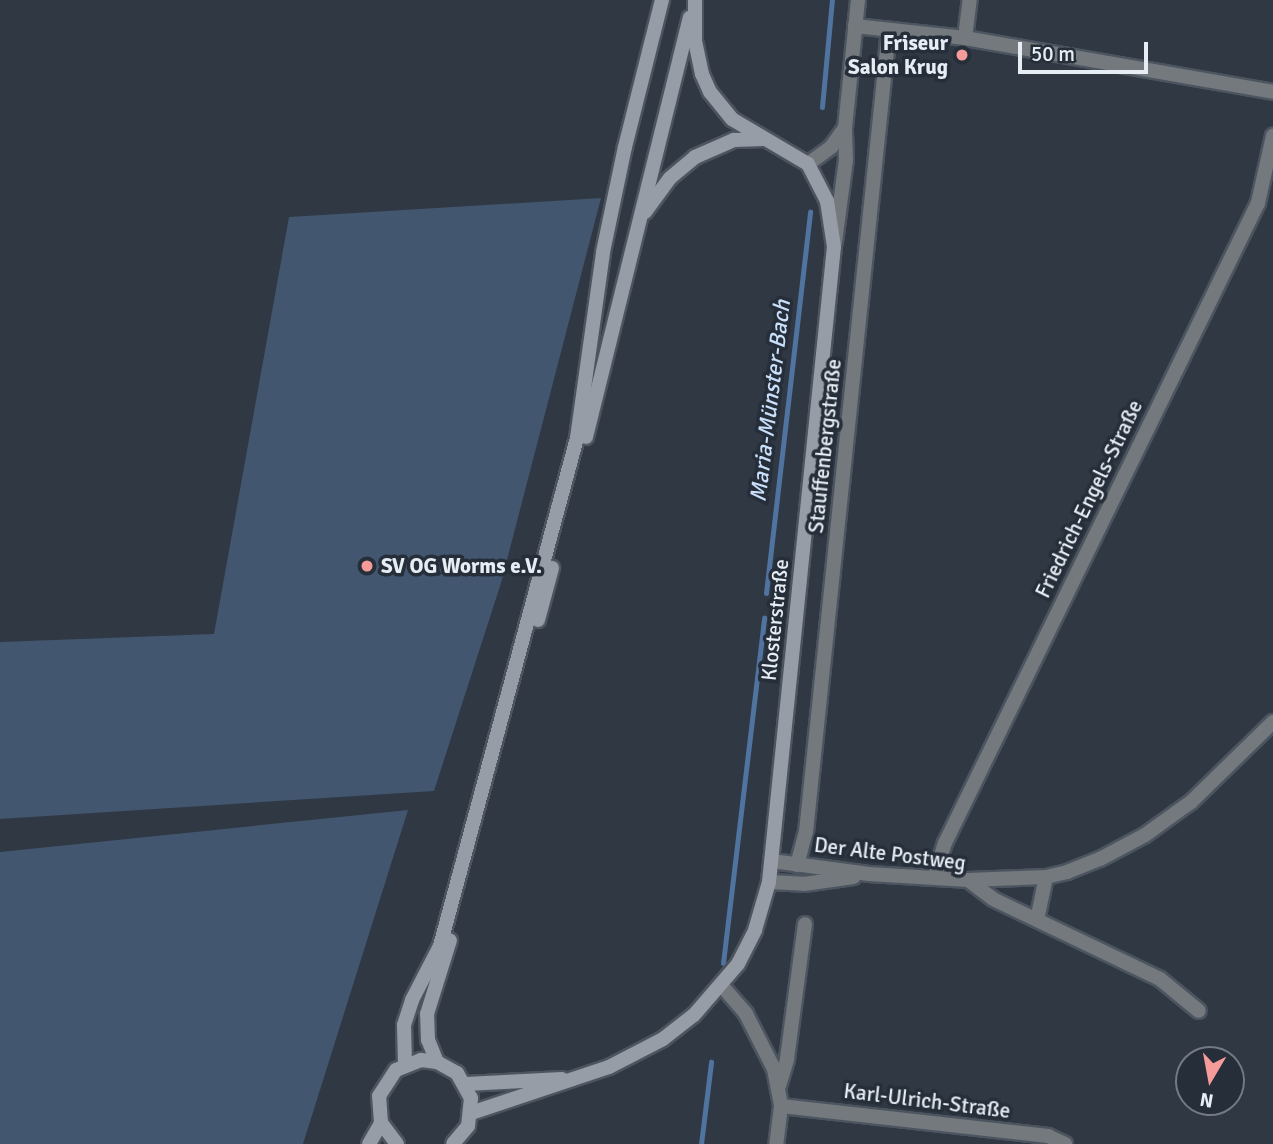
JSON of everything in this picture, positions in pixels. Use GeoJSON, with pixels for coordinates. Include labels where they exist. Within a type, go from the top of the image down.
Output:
{"type":"FeatureCollection","features":[{"type":"Feature","properties":{"kind":"main road"},"geometry":{"type":"LineString","coordinates":[[540,594],[577,438],[603,251],[625,146],[662,0]]}},
{"type":"Feature","properties":{"kind":"main road"},"geometry":{"type":"LineString","coordinates":[[695,0],[695,41],[702,74],[710,92],[732,119],[808,164]]}},
{"type":"Feature","properties":{"kind":"main road"},"geometry":{"type":"LineString","coordinates":[[405,1065],[404,1025],[412,1000],[440,946],[540,594],[695,0]]}},
{"type":"Feature","properties":{"kind":"main road"},"geometry":{"type":"LineString","coordinates":[[638,222],[658,191],[695,157],[734,140],[768,140]]}},
{"type":"Feature","properties":{"kind":"main road","name":"Klosterstraße"},"geometry":{"type":"LineString","coordinates":[[471,1113],[581,1078],[663,1039],[694,1015],[722,986],[738,964],[755,930],[769,882],[772,861],[834,247],[827,201],[808,164]]}},
{"type":"Feature","properties":{"kind":"main road"},"geometry":{"type":"LineString","coordinates":[[437,1062],[428,1040],[427,1014],[442,973],[535,610]]}},
{"type":"Feature","properties":{"kind":"main road"},"geometry":{"type":"LineString","coordinates":[[396,1144],[381,1123],[378,1106],[383,1087],[396,1070],[421,1060],[437,1062],[457,1073],[466,1084],[471,1098],[471,1113],[458,1142]]}},
{"type":"Feature","properties":{"kind":"main road","name":"Klosterstraße"},"geometry":{"type":"LineString","coordinates":[[466,1084],[581,1078]]}},
{"type":"Feature","properties":{"kind":"main road"},"geometry":{"type":"LineString","coordinates":[[369,1144],[381,1123]]}},
{"type":"Feature","properties":{"kind":"street","name":"Klosterstraße"},"geometry":{"type":"LineString","coordinates":[[834,247],[846,160],[845,128],[858,0]]}},
{"type":"Feature","properties":{"kind":"street"},"geometry":{"type":"LineString","coordinates":[[965,38],[970,0]]}},
{"type":"Feature","properties":{"kind":"street"},"geometry":{"type":"LineString","coordinates":[[855,26],[965,38],[1273,92]]}},
{"type":"Feature","properties":{"kind":"street","name":"Stauffenbergstraße"},"geometry":{"type":"LineString","coordinates":[[797,865],[806,832],[889,30]]}},
{"type":"Feature","properties":{"kind":"street"},"geometry":{"type":"LineString","coordinates":[[808,164],[831,147],[845,128]]}},
{"type":"Feature","properties":{"kind":"street","name":"Friedrich-Engels-Straße"},"geometry":{"type":"LineString","coordinates":[[935,877],[951,831],[1258,203],[1273,136]]}},
{"type":"Feature","properties":{"kind":"street"},"geometry":{"type":"LineString","coordinates":[[968,880],[1046,877],[1100,859],[1145,835],[1191,802],[1273,722]]}},
{"type":"Feature","properties":{"kind":"street","name":"Der Alte Postweg"},"geometry":{"type":"LineString","coordinates":[[772,861],[869,874],[968,880],[993,899],[1160,979],[1199,1011]]}},
{"type":"Feature","properties":{"kind":"street"},"geometry":{"type":"LineString","coordinates":[[769,882],[810,884],[869,874]]}},
{"type":"Feature","properties":{"kind":"street"},"geometry":{"type":"LineString","coordinates":[[1037,920],[1046,877]]}},
{"type":"Feature","properties":{"kind":"street"},"geometry":{"type":"LineString","coordinates":[[779,1086],[787,1059],[805,924]]}},
{"type":"Feature","properties":{"kind":"street"},"geometry":{"type":"LineString","coordinates":[[722,986],[759,1035],[779,1086],[781,1106],[776,1144]]}},
{"type":"Feature","properties":{"kind":"street","name":"Karl-Ulrich-Straße"},"geometry":{"type":"LineString","coordinates":[[781,1106],[1048,1136],[1065,1144]]}},
{"type":"Feature","properties":{"kind":"shaded area"},"geometry":{"type":"Polygon","coordinates":[[[601,198],[501,583],[434,791],[0,819],[0,642],[214,634],[289,217],[601,198]]]}},
{"type":"Feature","properties":{"kind":"shaded area"},"geometry":{"type":"Polygon","coordinates":[[[408,810],[303,1144],[0,1144],[0,852],[408,810]]]}},
{"type":"Feature","properties":{"kind":"waterway","name":"Maria-Münster-Bach"},"geometry":{"type":"LineString","coordinates":[[822,107],[832,0]]}},
{"type":"Feature","properties":{"kind":"waterway","name":"Maria-Münster-Bach"},"geometry":{"type":"LineString","coordinates":[[766,593],[810,212]]}},
{"type":"Feature","properties":{"kind":"waterway","name":"Maria-Münster-Bach"},"geometry":{"type":"LineString","coordinates":[[723,963],[764,617]]}},
{"type":"Feature","properties":{"kind":"waterway","name":"Maria-Münster-Bach"},"geometry":{"type":"LineString","coordinates":[[701,1144],[711,1062]]}},
{"type":"Feature","properties":{"kind":"place","name":"Friseur Salon Krug"},"geometry":{"type":"Point","coordinates":[962,55]}},
{"type":"Feature","properties":{"kind":"place","name":"SV OG Worms e.V."},"geometry":{"type":"Point","coordinates":[367,566]}}]}
